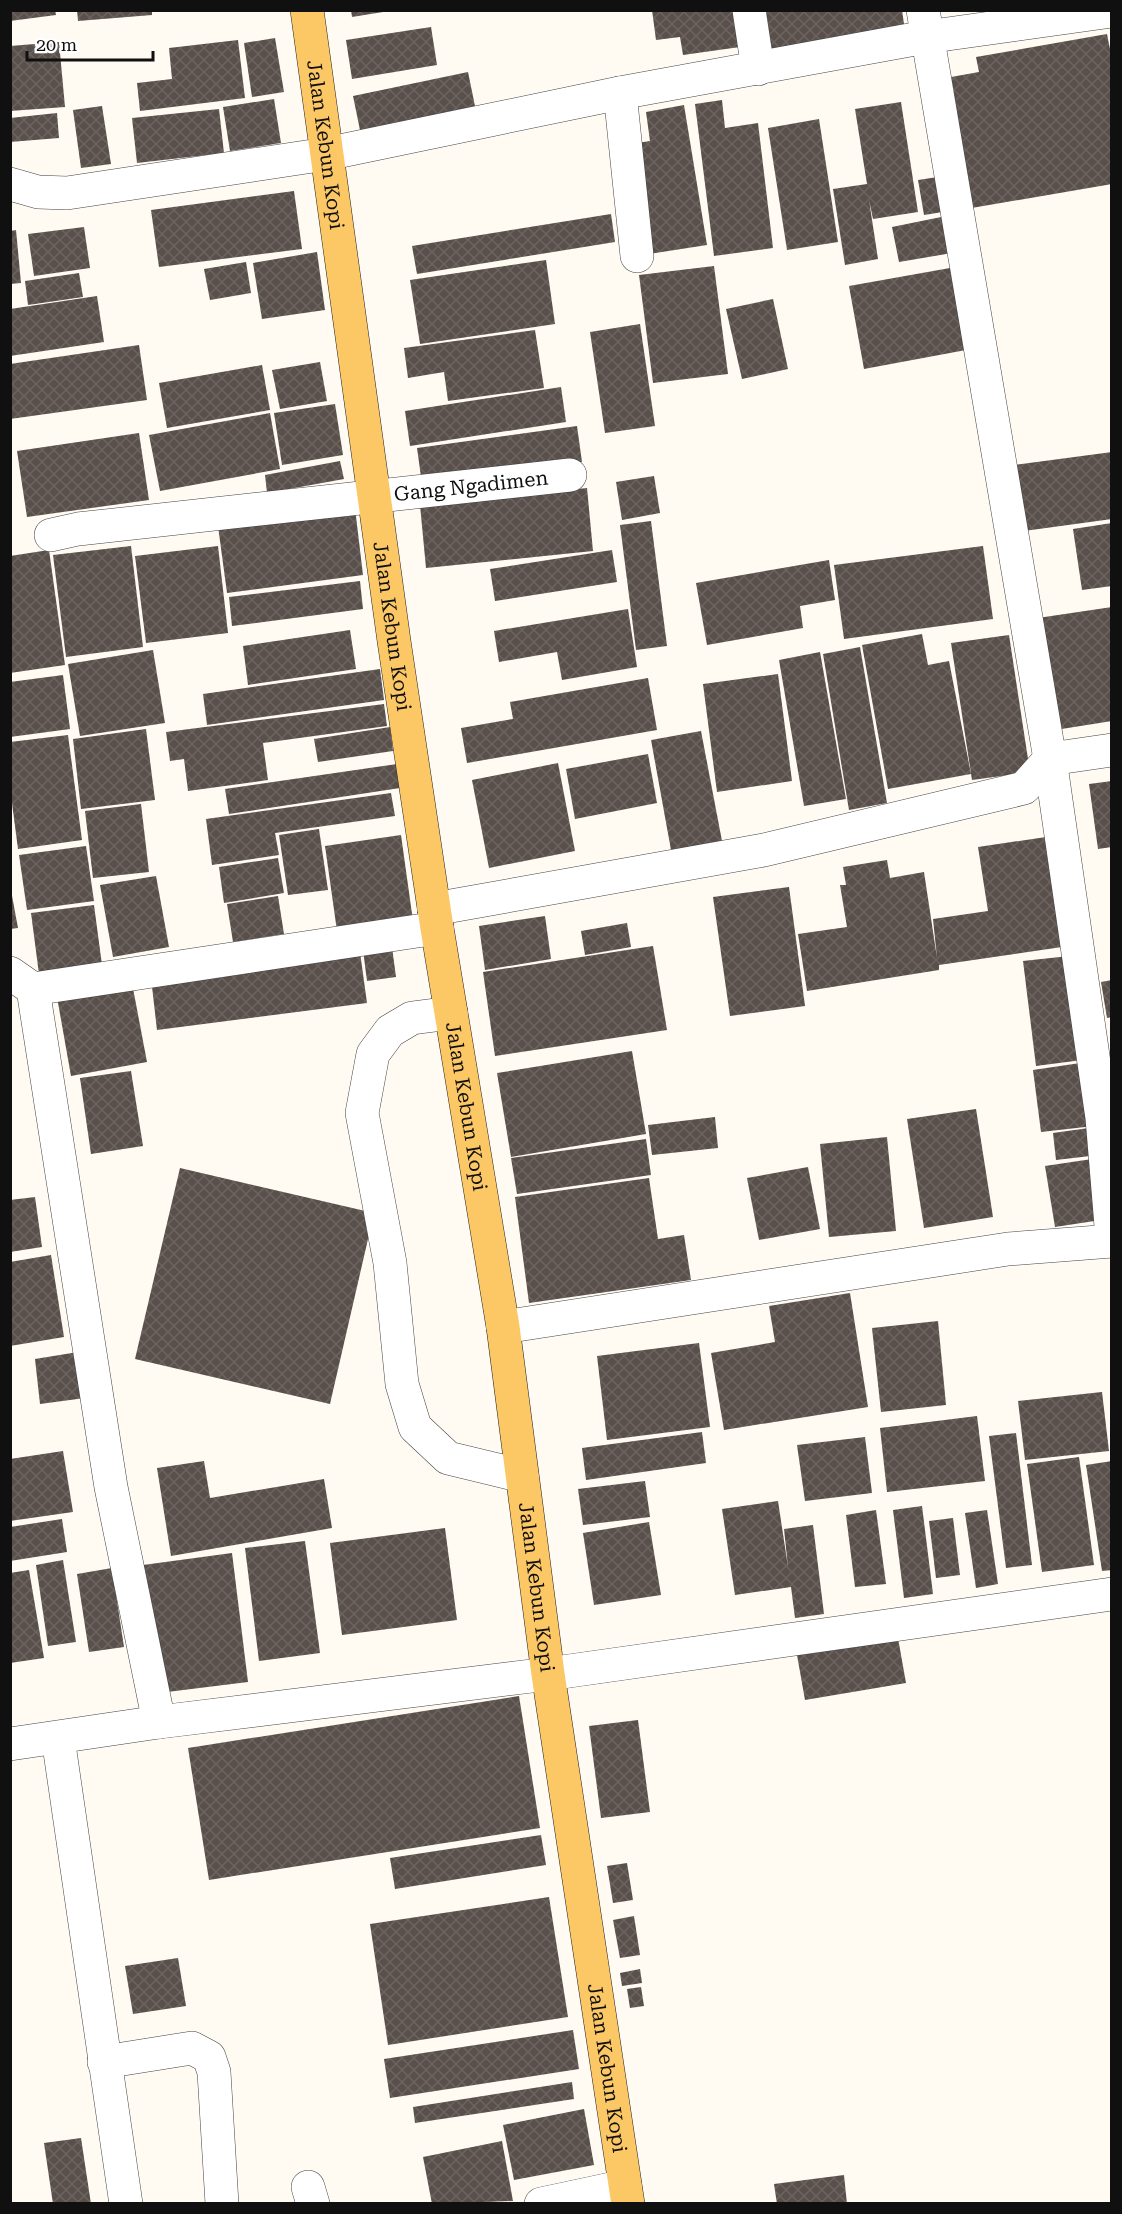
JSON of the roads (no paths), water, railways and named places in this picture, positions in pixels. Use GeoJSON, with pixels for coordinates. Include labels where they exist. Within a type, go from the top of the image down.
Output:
{"type":"FeatureCollection","features":[{"type":"Feature","properties":{"kind":"main road","name":"Jalan Kebun Kopi"},"geometry":{"type":"LineString","coordinates":[[307,10],[373,496],[435,919],[503,1328],[548,1674],[627,2195]]}},
{"type":"Feature","properties":{"kind":"street"},"geometry":{"type":"LineString","coordinates":[[749,10],[758,69]]}},
{"type":"Feature","properties":{"kind":"street"},"geometry":{"type":"LineString","coordinates":[[10,184],[38,192],[67,194],[326,154],[620,93],[758,69],[925,24],[1112,11]]}},
{"type":"Feature","properties":{"kind":"street"},"geometry":{"type":"LineString","coordinates":[[503,1328],[1008,1249],[1112,1240],[1102,1118],[1050,759],[925,24]]}},
{"type":"Feature","properties":{"kind":"street"},"geometry":{"type":"LineString","coordinates":[[620,93],[637,256]]}},
{"type":"Feature","properties":{"kind":"street","name":"Gang Ngadimen"},"geometry":{"type":"LineString","coordinates":[[51,535],[78,529],[570,475]]}},
{"type":"Feature","properties":{"kind":"street"},"geometry":{"type":"LineString","coordinates":[[159,1722],[111,1487],[22,981],[435,919],[764,850],[1024,788],[1050,759],[1112,750]]}},
{"type":"Feature","properties":{"kind":"street"},"geometry":{"type":"LineString","coordinates":[[451,1012],[411,1018],[390,1031],[373,1054],[362,1113],[390,1263],[402,1383],[415,1427],[448,1458],[522,1476]]}},
{"type":"Feature","properties":{"kind":"street"},"geometry":{"type":"LineString","coordinates":[[10,1744],[159,1722],[548,1674],[1112,1594]]}},
{"type":"Feature","properties":{"kind":"street"},"geometry":{"type":"LineString","coordinates":[[58,1738],[126,2204]]}},
{"type":"Feature","properties":{"kind":"street"},"geometry":{"type":"LineString","coordinates":[[104,2062],[192,2048],[209,2057],[214,2072],[222,2204]]}},
{"type":"Feature","properties":{"kind":"street"},"geometry":{"type":"LineString","coordinates":[[541,2204],[627,2195]]}}]}
